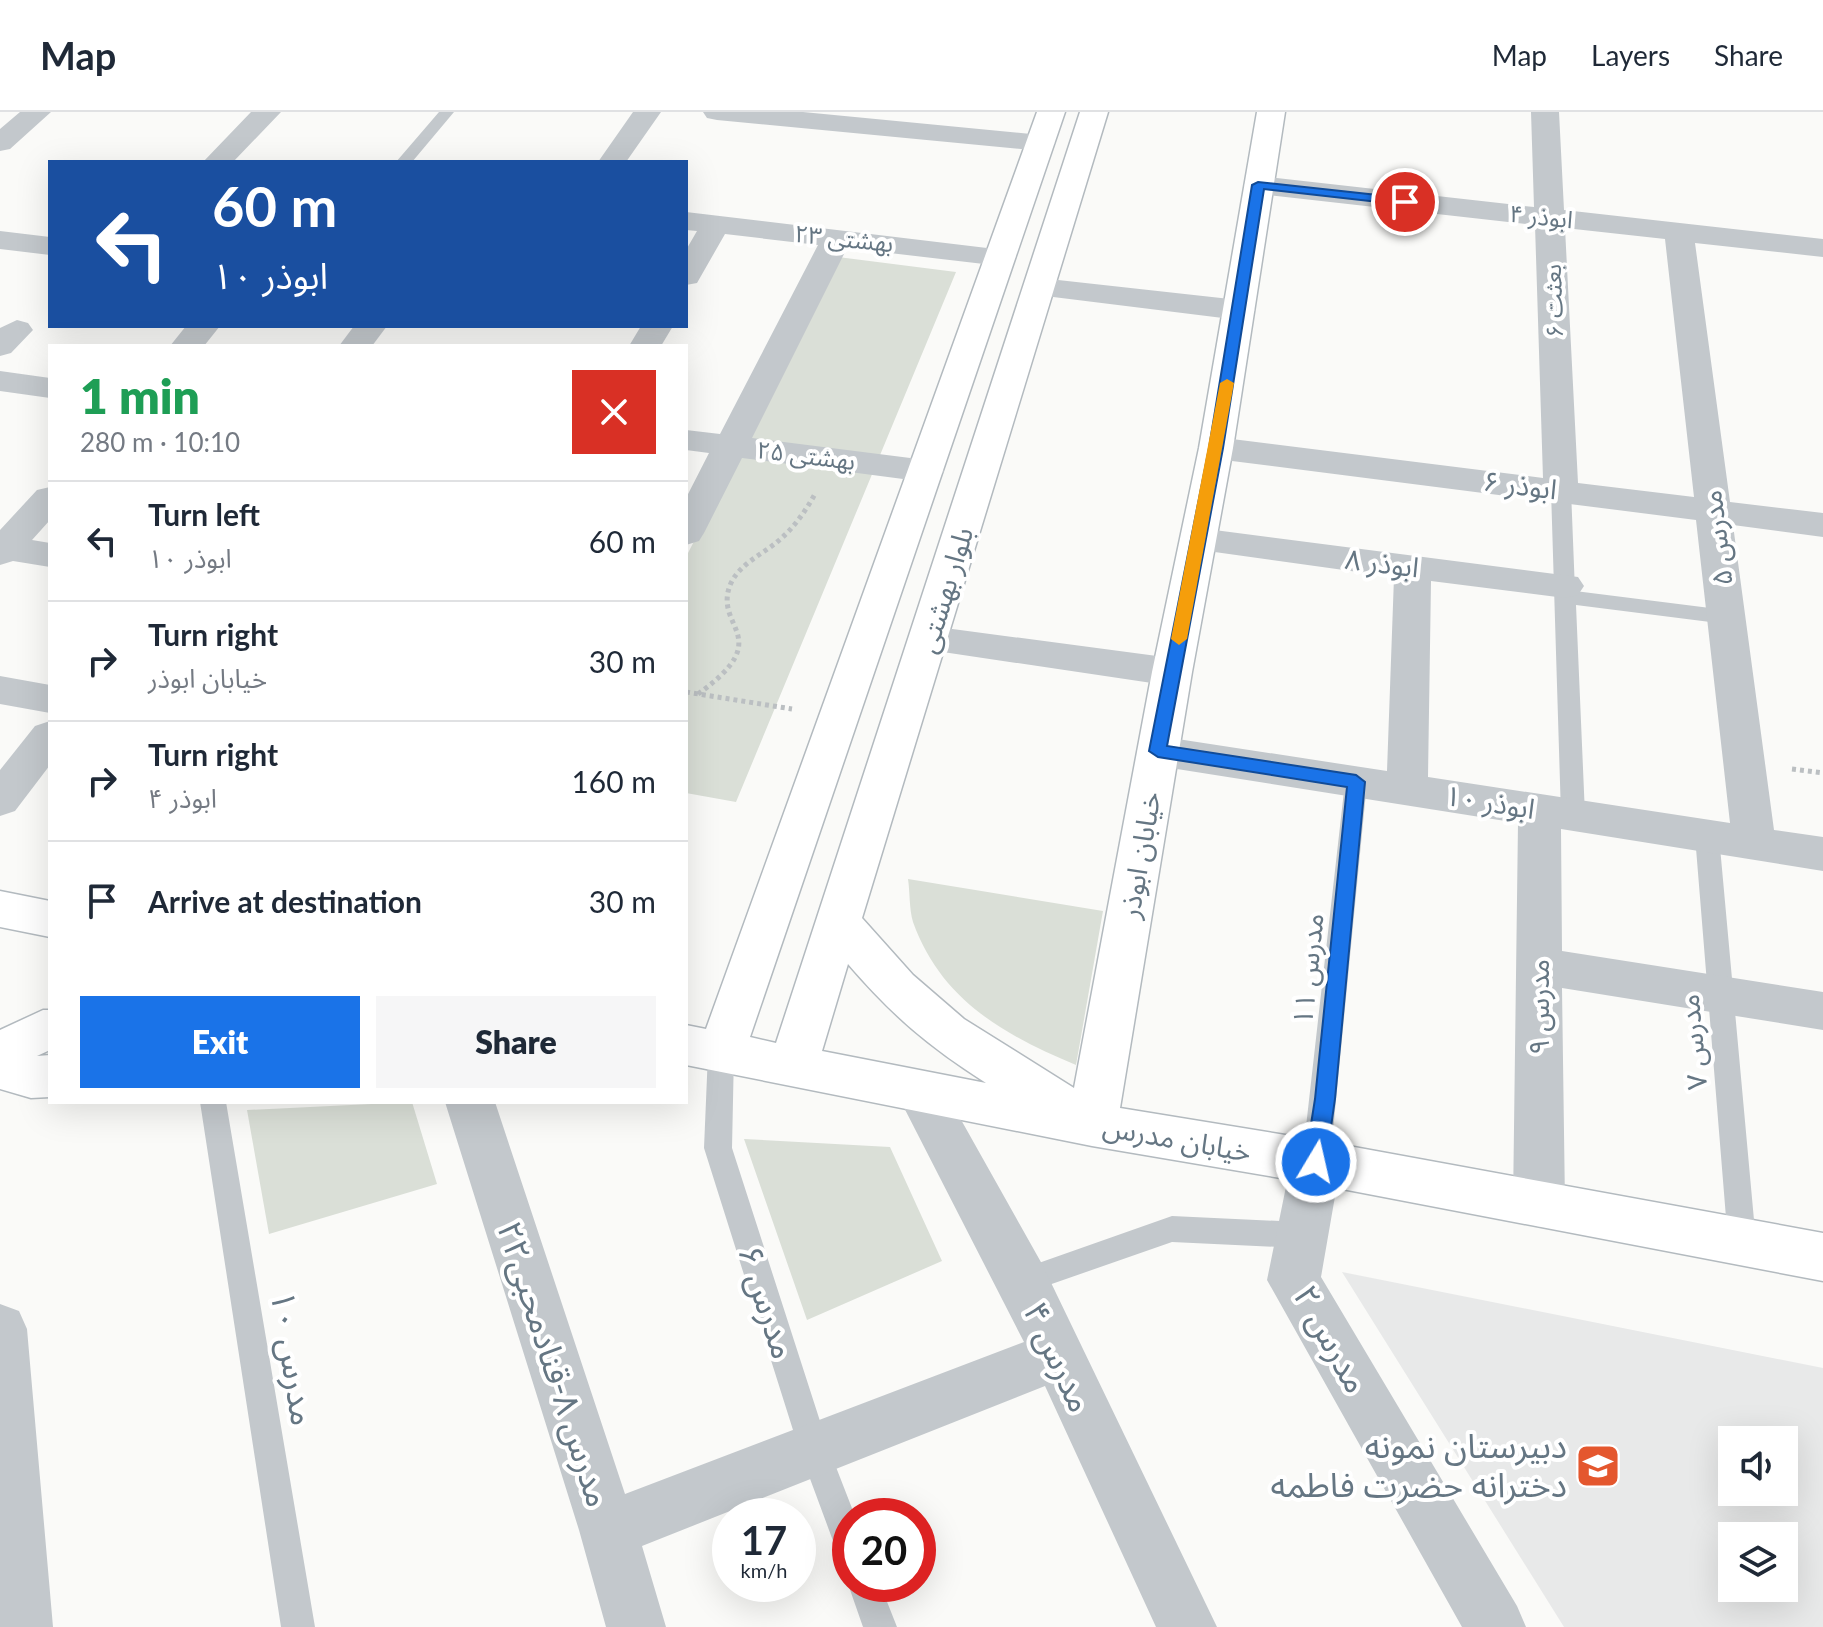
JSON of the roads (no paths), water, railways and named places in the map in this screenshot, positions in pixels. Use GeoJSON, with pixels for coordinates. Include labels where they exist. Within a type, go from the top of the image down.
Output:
{"type":"FeatureCollection","features":[{"type":"Feature","properties":{"kind":"main road","name":"بلوار بهشتی"},"geometry":{"type":"LineString","coordinates":[[793,1066],[1094,112]]}},
{"type":"Feature","properties":{"kind":"main road","name":"خیابان ابوذر"},"geometry":{"type":"LineString","coordinates":[[1092,1125],[1172,672],[1216,448],[1271,112]]}},
{"type":"Feature","properties":{"kind":"main road","name":"بلوار بهشتی"},"geometry":{"type":"LineString","coordinates":[[698,1050],[797,837],[1046,128]]}},
{"type":"Feature","properties":{"kind":"main road"},"geometry":{"type":"LineString","coordinates":[[797,837],[863,847]]}},
{"type":"Feature","properties":{"kind":"main road"},"geometry":{"type":"LineString","coordinates":[[0,909],[48,919]]}},
{"type":"Feature","properties":{"kind":"main road"},"geometry":{"type":"LineString","coordinates":[[840,923],[897,988],[947,1033],[1092,1125]]}},
{"type":"Feature","properties":{"kind":"main road"},"geometry":{"type":"LineString","coordinates":[[0,1053],[48,1031]]}},
{"type":"Feature","properties":{"kind":"main road","name":"خیابان مدرس"},"geometry":{"type":"LineString","coordinates":[[698,1050],[1092,1125],[1316,1162],[1823,1257]]}},
{"type":"Feature","properties":{"kind":"main road"},"geometry":{"type":"LineString","coordinates":[[0,1069],[31,1077],[48,1076]]}},
{"type":"Feature","properties":{"kind":"street"},"geometry":{"type":"LineString","coordinates":[[0,143],[37,112]]}},
{"type":"Feature","properties":{"kind":"street"},"geometry":{"type":"LineString","coordinates":[[219,160],[267,112]]}},
{"type":"Feature","properties":{"kind":"street"},"geometry":{"type":"LineString","coordinates":[[613,160],[647,112]]}},
{"type":"Feature","properties":{"kind":"street"},"geometry":{"type":"LineString","coordinates":[[717,112],[1046,128]]}},
{"type":"Feature","properties":{"kind":"street","name":"بعثت ۶"},"geometry":{"type":"LineString","coordinates":[[1545,112],[1561,490]]}},
{"type":"Feature","properties":{"kind":"street","name":"ابوذر ۴"},"geometry":{"type":"LineString","coordinates":[[1258,185],[1823,248]]}},
{"type":"Feature","properties":{"kind":"street"},"geometry":{"type":"LineString","coordinates":[[688,269],[701,223]]}},
{"type":"Feature","properties":{"kind":"street","name":"بهشتی ۲۳"},"geometry":{"type":"LineString","coordinates":[[701,223],[1001,257]]}},
{"type":"Feature","properties":{"kind":"street","name":"مدرس ۵"},"geometry":{"type":"LineString","coordinates":[[1679,232],[1754,843]]}},
{"type":"Feature","properties":{"kind":"street"},"geometry":{"type":"LineString","coordinates":[[689,522],[837,238]]}},
{"type":"Feature","properties":{"kind":"street"},"geometry":{"type":"LineString","coordinates":[[0,240],[48,246]]}},
{"type":"Feature","properties":{"kind":"street"},"geometry":{"type":"LineString","coordinates":[[1040,287],[1239,310]]}},
{"type":"Feature","properties":{"kind":"street"},"geometry":{"type":"LineString","coordinates":[[188,344],[202,328]]}},
{"type":"Feature","properties":{"kind":"street"},"geometry":{"type":"LineString","coordinates":[[357,344],[369,328]]}},
{"type":"Feature","properties":{"kind":"street"},"geometry":{"type":"LineString","coordinates":[[0,381],[48,388]]}},
{"type":"Feature","properties":{"kind":"street","name":"بهشتی ۲۵"},"geometry":{"type":"LineString","coordinates":[[688,440],[926,471]]}},
{"type":"Feature","properties":{"kind":"street","name":"ابوذر ۶"},"geometry":{"type":"LineString","coordinates":[[1216,448],[1823,525]]}},
{"type":"Feature","properties":{"kind":"street"},"geometry":{"type":"LineString","coordinates":[[2,550],[48,500]]}},
{"type":"Feature","properties":{"kind":"street","name":"ابوذر ۸"},"geometry":{"type":"LineString","coordinates":[[1199,540],[1413,567],[1565,591]]}},
{"type":"Feature","properties":{"kind":"street"},"geometry":{"type":"LineString","coordinates":[[2,550],[48,555]]}},
{"type":"Feature","properties":{"kind":"street"},"geometry":{"type":"LineString","coordinates":[[1407,789],[1413,567]]}},
{"type":"Feature","properties":{"kind":"street"},"geometry":{"type":"LineString","coordinates":[[930,639],[1172,672]]}},
{"type":"Feature","properties":{"kind":"street"},"geometry":{"type":"LineString","coordinates":[[0,690],[48,699]]}},
{"type":"Feature","properties":{"kind":"street"},"geometry":{"type":"LineString","coordinates":[[0,800],[48,739]]}},
{"type":"Feature","properties":{"kind":"street","name":"ابوذر ۱۰"},"geometry":{"type":"LineString","coordinates":[[1158,751],[1823,854]]}},
{"type":"Feature","properties":{"kind":"street","name":"مدرس ۹"},"geometry":{"type":"LineString","coordinates":[[1539,1204],[1539,966],[1556,812]]}},
{"type":"Feature","properties":{"kind":"street"},"geometry":{"type":"LineString","coordinates":[[1539,966],[1823,1011]]}},
{"type":"Feature","properties":{"kind":"street","name":"مدرس ۴"},"geometry":{"type":"LineString","coordinates":[[920,1092],[1023,1281],[1187,1627]]}},
{"type":"Feature","properties":{"kind":"street","name":"مدرس ۸-قنادمحبی۲۲"},"geometry":{"type":"LineString","coordinates":[[471,1104],[608,1530],[636,1627]]}},
{"type":"Feature","properties":{"kind":"street","name":"مدرس ۲"},"geometry":{"type":"LineString","coordinates":[[1316,1162],[1294,1280],[1496,1627]]}},
{"type":"Feature","properties":{"kind":"street"},"geometry":{"type":"LineString","coordinates":[[0,1329],[6,1489],[23,1627]]}},
{"type":"Feature","properties":{"kind":"street"},"geometry":{"type":"LineString","coordinates":[[608,1530],[1057,1355]]}},
{"type":"Feature","properties":{"kind":"lane"},"geometry":{"type":"LineString","coordinates":[[406,160],[447,112]]}},
{"type":"Feature","properties":{"kind":"lane"},"geometry":{"type":"LineString","coordinates":[[1556,812],[1565,591],[1561,490]]}},
{"type":"Feature","properties":{"kind":"lane"},"geometry":{"type":"LineString","coordinates":[[1565,591],[1726,617]]}},
{"type":"Feature","properties":{"kind":"lane","name":"مدرس ۱۱"},"geometry":{"type":"LineString","coordinates":[[1316,1162],[1356,782]]}},
{"type":"Feature","properties":{"kind":"lane","name":"مدرس ۷"},"geometry":{"type":"LineString","coordinates":[[1707,836],[1742,1242]]}},
{"type":"Feature","properties":{"kind":"lane","name":"مدرس ۶"},"geometry":{"type":"LineString","coordinates":[[698,1050],[718,1148],[832,1498]]}},
{"type":"Feature","properties":{"kind":"lane","name":"مدرس ۱۰"},"geometry":{"type":"LineString","coordinates":[[213,1104],[298,1627]]}},
{"type":"Feature","properties":{"kind":"lane"},"geometry":{"type":"LineString","coordinates":[[1023,1281],[1172,1229],[1301,1235]]}},
{"type":"Feature","properties":{"kind":"lane"},"geometry":{"type":"LineString","coordinates":[[871,1602],[880,1627]]}},
{"type":"Feature","properties":{"kind":"place","name":"دبیرستان نمونه دخترانه حضرت فاطمه"},"geometry":{"type":"Point","coordinates":[1598,1466]}}]}
